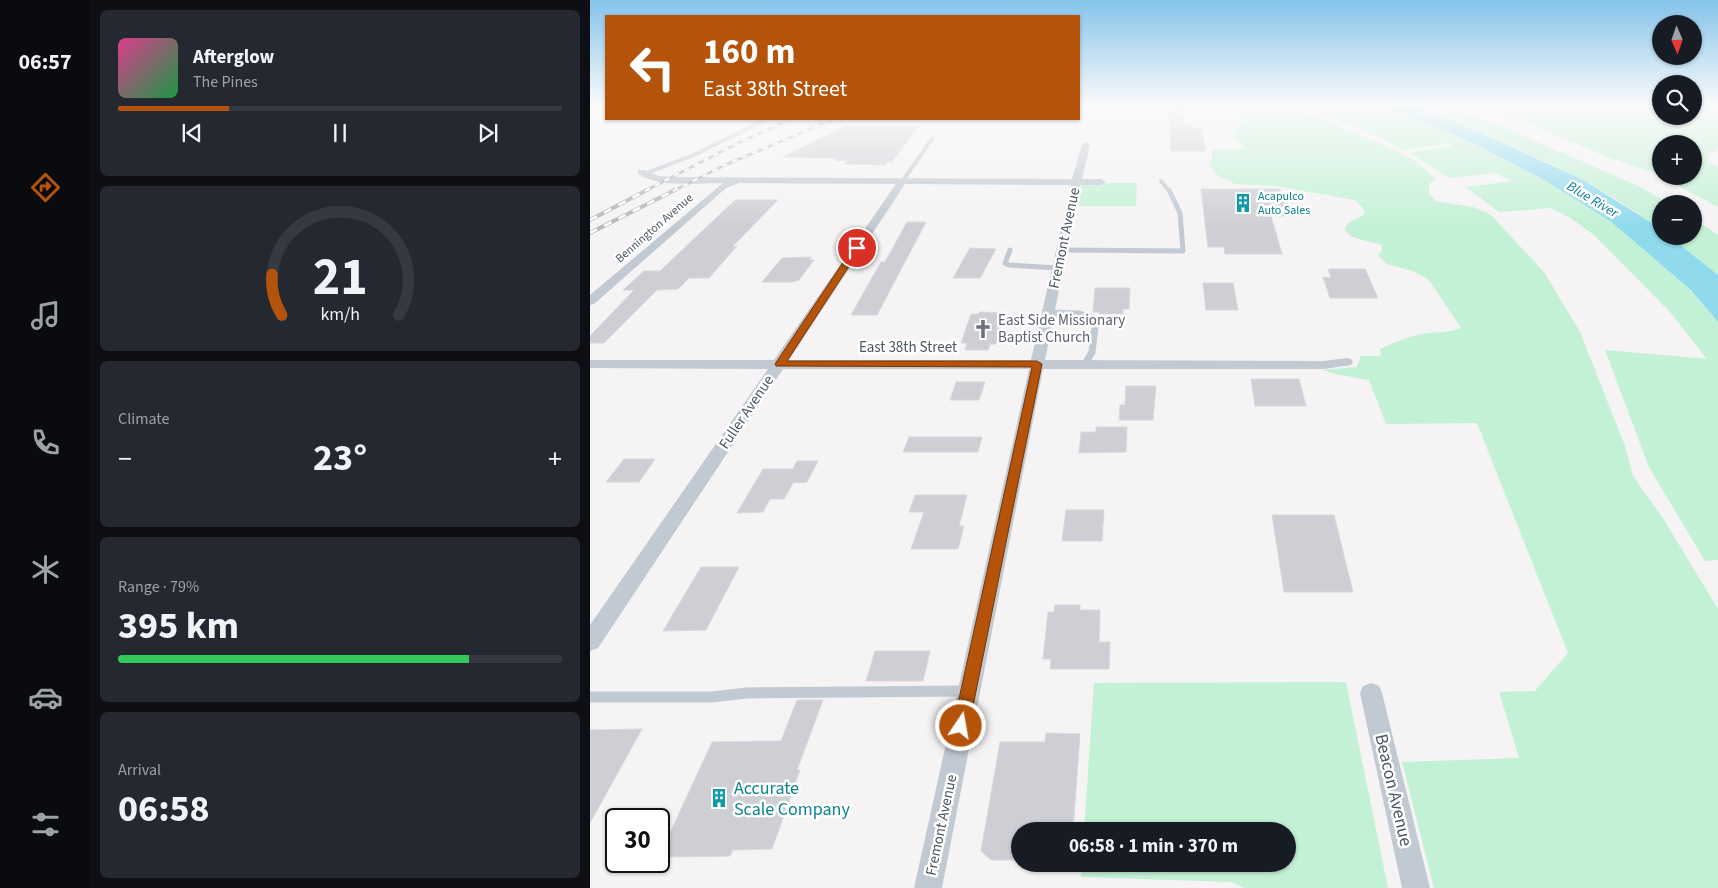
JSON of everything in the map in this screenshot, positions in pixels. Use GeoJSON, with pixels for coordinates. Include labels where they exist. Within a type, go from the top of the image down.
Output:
{"type":"FeatureCollection","features":[{"type":"Feature","properties":{"kind":"street","name":"Fremont Avenue"},"geometry":{"type":"LineString","coordinates":[[928,888],[1037,364],[1076,182],[1086,145]]}},
{"type":"Feature","properties":{"kind":"street"},"geometry":{"type":"LineString","coordinates":[[643,173],[669,179],[738,181],[1101,182]]}},
{"type":"Feature","properties":{"kind":"street","name":"Bennington Avenue"},"geometry":{"type":"LineString","coordinates":[[590,301],[723,186],[738,181]]}},
{"type":"Feature","properties":{"kind":"street","name":"Fuller Avenue"},"geometry":{"type":"LineString","coordinates":[[590,642],[902,182]]}},
{"type":"Feature","properties":{"kind":"street","name":"East 38th Street"},"geometry":{"type":"LineString","coordinates":[[590,364],[1324,365],[1346,362]]}},
{"type":"Feature","properties":{"kind":"street","name":"Beacon Avenue"},"geometry":{"type":"LineString","coordinates":[[1371,693],[1416,888]]}},
{"type":"Feature","properties":{"kind":"lane"},"geometry":{"type":"LineString","coordinates":[[643,173],[694,155],[713,145]]}},
{"type":"Feature","properties":{"kind":"lane"},"geometry":{"type":"LineString","coordinates":[[902,182],[928,145]]}},
{"type":"Feature","properties":{"kind":"lane"},"geometry":{"type":"LineString","coordinates":[[1010,250],[1005,264],[1009,265],[1060,259],[1183,251],[1184,229],[1180,207],[1173,194],[1161,181]]}},
{"type":"Feature","properties":{"kind":"lane"},"geometry":{"type":"LineString","coordinates":[[1048,313],[1079,314],[1096,319],[1092,352],[1085,364]]}},
{"type":"Feature","properties":{"kind":"lane"},"geometry":{"type":"LineString","coordinates":[[590,697],[712,697],[747,692],[969,690]]}},
{"type":"Feature","properties":{"kind":"green space"},"geometry":{"type":"Polygon","coordinates":[[[1242,145],[1384,145],[1412,159],[1436,179],[1429,184],[1429,193],[1435,201],[1473,207],[1490,214],[1544,272],[1580,332],[1625,446],[1633,476],[1664,520],[1718,609],[1718,888],[1434,888],[1402,762],[1519,758],[1499,692],[1535,691],[1568,653],[1477,423],[1386,424],[1369,380],[1322,370],[1357,367],[1361,356],[1381,356],[1380,349],[1399,341],[1423,334],[1461,328],[1429,280],[1413,271],[1387,264],[1378,255],[1382,251],[1382,245],[1352,237],[1345,230],[1347,224],[1365,214],[1362,207],[1355,200],[1275,186],[1235,184],[1217,175],[1210,166],[1211,150],[1246,149],[1242,145]]]}},
{"type":"Feature","properties":{"kind":"green space"},"geometry":{"type":"Polygon","coordinates":[[[1394,145],[1432,145],[1403,150],[1394,145]]]}},
{"type":"Feature","properties":{"kind":"green space"},"geometry":{"type":"Polygon","coordinates":[[[1478,145],[1544,180],[1610,221],[1691,290],[1718,322],[1718,560],[1705,561],[1649,467],[1605,350],[1707,359],[1670,312],[1594,235],[1569,217],[1551,208],[1499,212],[1466,187],[1512,181],[1496,173],[1450,178],[1409,153],[1453,146],[1478,145]]]}},
{"type":"Feature","properties":{"kind":"green space"},"geometry":{"type":"Polygon","coordinates":[[[1510,145],[1546,145],[1643,188],[1654,195],[1652,195],[1652,224],[1603,191],[1572,174],[1510,145]]]}},
{"type":"Feature","properties":{"kind":"green space"},"geometry":{"type":"Polygon","coordinates":[[[1580,145],[1652,145],[1652,172],[1602,155],[1580,145]]]}},
{"type":"Feature","properties":{"kind":"green space"},"geometry":{"type":"Polygon","coordinates":[[[1702,145],[1718,145],[1718,148],[1708,155],[1708,162],[1718,167],[1718,207],[1702,199],[1702,195],[1695,195],[1677,185],[1702,185],[1702,145]]]}},
{"type":"Feature","properties":{"kind":"green space"},"geometry":{"type":"Polygon","coordinates":[[[1088,183],[1137,183],[1136,206],[1079,206],[1081,185],[1088,183]]]}},
{"type":"Feature","properties":{"kind":"green space"},"geometry":{"type":"Polygon","coordinates":[[[1702,224],[1718,235],[1718,275],[1680,245],[1702,245],[1702,224]]]}},
{"type":"Feature","properties":{"kind":"green space"},"geometry":{"type":"Polygon","coordinates":[[[1346,682],[1388,888],[1244,888],[1231,882],[1081,877],[1081,872],[1296,872],[1296,822],[1085,822],[1094,683],[1346,682]]]}},
{"type":"Feature","properties":{"kind":"water","name":"Blue River"},"geometry":{"type":"Polygon","coordinates":[[[1478,145],[1509,145],[1583,180],[1652,223],[1652,245],[1680,245],[1718,275],[1718,322],[1691,290],[1610,221],[1544,180],[1478,145]]]}},
{"type":"Feature","properties":{"kind":"building"},"geometry":{"type":"Polygon","coordinates":[[[806,145],[904,145],[892,162],[887,162],[885,165],[844,164],[849,160],[835,161],[838,158],[783,157],[806,145]]]}},
{"type":"Feature","properties":{"kind":"building"},"geometry":{"type":"Polygon","coordinates":[[[1171,145],[1204,145],[1205,151],[1171,151],[1171,145]]]}},
{"type":"Feature","properties":{"kind":"building"},"geometry":{"type":"Polygon","coordinates":[[[1201,189],[1280,189],[1289,216],[1271,216],[1282,254],[1225,254],[1224,247],[1208,247],[1201,189]]]}},
{"type":"Feature","properties":{"kind":"building"},"geometry":{"type":"Polygon","coordinates":[[[735,200],[778,200],[732,247],[737,246],[709,278],[689,278],[678,289],[657,290],[604,343],[590,343],[590,336],[634,290],[623,290],[644,271],[660,271],[735,200]]]}},
{"type":"Feature","properties":{"kind":"building"},"geometry":{"type":"Polygon","coordinates":[[[907,222],[926,222],[877,315],[851,315],[881,262],[885,262],[907,222]]]}},
{"type":"Feature","properties":{"kind":"building"},"geometry":{"type":"Polygon","coordinates":[[[970,248],[996,249],[980,278],[953,278],[970,248]]]}},
{"type":"Feature","properties":{"kind":"building"},"geometry":{"type":"Polygon","coordinates":[[[811,257],[809,260],[814,260],[799,280],[793,282],[762,282],[782,258],[811,257]]]}},
{"type":"Feature","properties":{"kind":"building"},"geometry":{"type":"Polygon","coordinates":[[[1328,269],[1365,269],[1378,298],[1330,298],[1323,277],[1331,278],[1328,269]]]}},
{"type":"Feature","properties":{"kind":"building"},"geometry":{"type":"Polygon","coordinates":[[[1203,283],[1233,283],[1238,310],[1206,310],[1203,283]]]}},
{"type":"Feature","properties":{"kind":"building"},"geometry":{"type":"Polygon","coordinates":[[[1095,288],[1130,288],[1129,309],[1123,309],[1123,314],[1099,314],[1099,312],[1093,312],[1095,288]]]}},
{"type":"Feature","properties":{"kind":"building","name":"East Side Missionary Baptist Church"},"geometry":{"type":"Polygon","coordinates":[[[980,312],[1005,313],[996,344],[990,344],[988,350],[965,350],[967,343],[961,343],[971,314],[979,314],[980,312]]]}},
{"type":"Feature","properties":{"kind":"building"},"geometry":{"type":"Polygon","coordinates":[[[1251,379],[1299,379],[1306,406],[1255,406],[1251,379]]]}},
{"type":"Feature","properties":{"kind":"building"},"geometry":{"type":"Polygon","coordinates":[[[956,382],[985,382],[979,400],[950,400],[956,382]]]}},
{"type":"Feature","properties":{"kind":"building"},"geometry":{"type":"Polygon","coordinates":[[[1126,386],[1156,386],[1153,420],[1119,420],[1120,405],[1125,405],[1126,386]]]}},
{"type":"Feature","properties":{"kind":"building"},"geometry":{"type":"Polygon","coordinates":[[[1096,427],[1127,427],[1126,452],[1079,453],[1081,432],[1096,432],[1096,427]]]}},
{"type":"Feature","properties":{"kind":"building"},"geometry":{"type":"Polygon","coordinates":[[[909,437],[982,437],[978,452],[903,452],[909,437]]]}},
{"type":"Feature","properties":{"kind":"building"},"geometry":{"type":"Polygon","coordinates":[[[624,459],[655,459],[639,482],[606,482],[624,459]]]}},
{"type":"Feature","properties":{"kind":"building"},"geometry":{"type":"Polygon","coordinates":[[[797,461],[818,461],[807,482],[793,483],[784,499],[770,499],[763,512],[737,513],[763,469],[793,469],[797,461]]]}},
{"type":"Feature","properties":{"kind":"building"},"geometry":{"type":"Polygon","coordinates":[[[915,495],[967,495],[959,526],[964,526],[958,549],[911,549],[924,512],[909,512],[915,495]]]}},
{"type":"Feature","properties":{"kind":"building"},"geometry":{"type":"Polygon","coordinates":[[[1066,510],[1104,510],[1102,541],[1062,541],[1066,510]]]}},
{"type":"Feature","properties":{"kind":"building"},"geometry":{"type":"Polygon","coordinates":[[[1272,515],[1334,515],[1353,592],[1284,592],[1272,515]]]}},
{"type":"Feature","properties":{"kind":"building"},"geometry":{"type":"Polygon","coordinates":[[[701,567],[739,567],[706,630],[663,631],[701,567]]]}},
{"type":"Feature","properties":{"kind":"building"},"geometry":{"type":"Polygon","coordinates":[[[1055,605],[1080,605],[1080,610],[1100,610],[1099,642],[1110,642],[1109,669],[1050,669],[1051,659],[1043,659],[1048,612],[1054,612],[1055,605]]]}},
{"type":"Feature","properties":{"kind":"building"},"geometry":{"type":"Polygon","coordinates":[[[875,651],[930,651],[923,681],[866,681],[875,651]]]}},
{"type":"Feature","properties":{"kind":"building","name":"Accurate Scale Company"},"geometry":{"type":"Polygon","coordinates":[[[797,700],[823,700],[797,770],[800,770],[772,849],[733,850],[730,856],[670,857],[670,833],[712,742],[781,741],[797,700]]]}},
{"type":"Feature","properties":{"kind":"building"},"geometry":{"type":"Polygon","coordinates":[[[642,729],[590,823],[590,730],[642,729]]]}},
{"type":"Feature","properties":{"kind":"building"},"geometry":{"type":"Polygon","coordinates":[[[1046,733],[1080,734],[1074,822],[1011,822],[1011,860],[991,860],[981,851],[1000,742],[1045,742],[1046,733]]]}},
{"type":"Feature","properties":{"kind":"railway"},"geometry":{"type":"LineString","coordinates":[[645,191],[733,145]]}},
{"type":"Feature","properties":{"kind":"railway"},"geometry":{"type":"LineString","coordinates":[[675,190],[725,165],[771,145]]}},
{"type":"Feature","properties":{"kind":"railway"},"geometry":{"type":"LineString","coordinates":[[590,220],[647,190]]}},
{"type":"Feature","properties":{"kind":"railway"},"geometry":{"type":"LineString","coordinates":[[590,233],[675,190]]}},
{"type":"Feature","properties":{"kind":"place","name":"Acapulco Auto Sales"},"geometry":{"type":"Point","coordinates":[1243,203]}},
{"type":"Feature","properties":{"kind":"place","name":"East Side Missionary Baptist Church"},"geometry":{"type":"Point","coordinates":[983,329]}},
{"type":"Feature","properties":{"kind":"place","name":"Accurate Scale Company"},"geometry":{"type":"Point","coordinates":[719,798]}},
{"type":"Feature","properties":{"kind":"route"},"geometry":{"type":"LineString","coordinates":[[857,248],[780,364],[1037,364],[961,726]]}}]}
